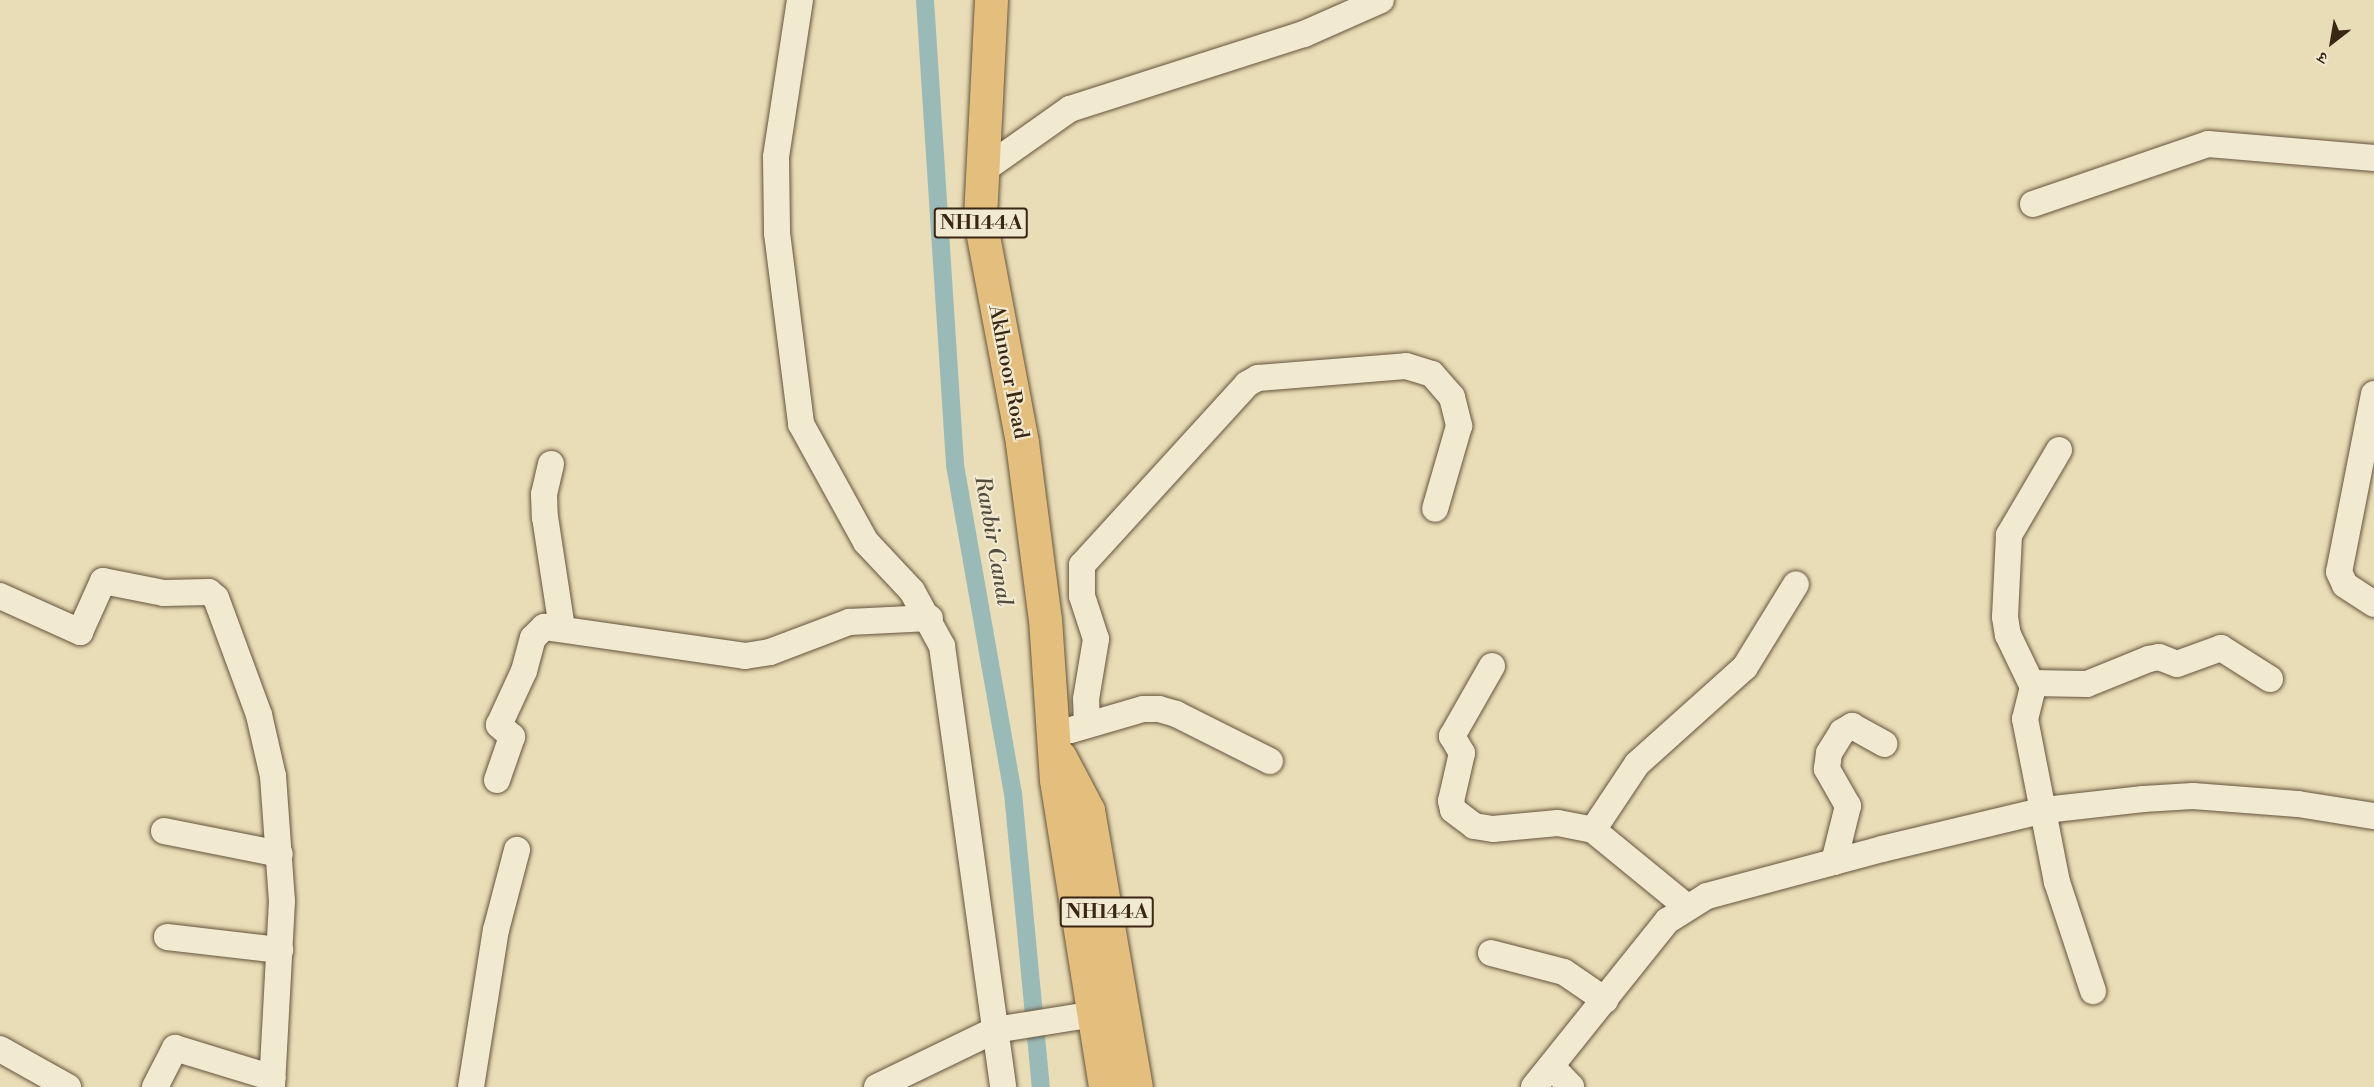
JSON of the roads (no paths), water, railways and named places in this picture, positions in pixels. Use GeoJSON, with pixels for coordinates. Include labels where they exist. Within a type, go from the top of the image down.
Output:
{"type":"FeatureCollection","features":[{"type":"Feature","properties":{"kind":"highway","name":"Akhnoor Road"},"geometry":{"type":"LineString","coordinates":[[991,0],[980,220],[984,254],[1022,443],[1038,559],[1059,801],[1105,1087]]}},
{"type":"Feature","properties":{"kind":"highway","name":"Akhnoor Road"},"geometry":{"type":"LineString","coordinates":[[1054,740],[1088,810],[1136,1087]]}},
{"type":"Feature","properties":{"kind":"street"},"geometry":{"type":"LineString","coordinates":[[800,0],[776,168],[777,233],[801,424],[866,542],[912,591],[930,618],[942,646],[1003,1087]]}},
{"type":"Feature","properties":{"kind":"street"},"geometry":{"type":"LineString","coordinates":[[982,171],[1070,110],[1304,34],[1381,0]]}},
{"type":"Feature","properties":{"kind":"street"},"geometry":{"type":"LineString","coordinates":[[2033,204],[2208,144],[2374,158]]}},
{"type":"Feature","properties":{"kind":"street"},"geometry":{"type":"LineString","coordinates":[[1087,725],[1086,699],[1096,639],[1082,596],[1079,579],[1082,566],[1092,550],[1247,384],[1258,378],[1406,366],[1432,374],[1452,396],[1459,426],[1435,508]]}},
{"type":"Feature","properties":{"kind":"street"},"geometry":{"type":"LineString","coordinates":[[2374,394],[2339,572],[2345,585],[2374,604]]}},
{"type":"Feature","properties":{"kind":"street"},"geometry":{"type":"LineString","coordinates":[[2059,450],[2006,544],[2006,626],[2032,684],[2033,694],[2025,719],[2045,810],[2057,882],[2093,992]]}},
{"type":"Feature","properties":{"kind":"street"},"geometry":{"type":"LineString","coordinates":[[552,464],[544,494],[545,517],[562,628]]}},
{"type":"Feature","properties":{"kind":"street"},"geometry":{"type":"LineString","coordinates":[[0,596],[80,632],[103,581],[164,593],[213,594],[259,715],[273,776],[280,854],[280,950],[272,1082],[175,1048],[155,1087]]}},
{"type":"Feature","properties":{"kind":"street"},"geometry":{"type":"LineString","coordinates":[[1593,830],[1637,764],[1745,667],[1796,584]]}},
{"type":"Feature","properties":{"kind":"street"},"geometry":{"type":"LineString","coordinates":[[497,780],[512,737],[499,725],[524,671],[533,638],[544,627],[745,656],[770,652],[849,622],[930,618]]}},
{"type":"Feature","properties":{"kind":"street"},"geometry":{"type":"LineString","coordinates":[[2032,684],[2087,684],[2149,659],[2159,657],[2177,664],[2222,648],[2270,679]]}},
{"type":"Feature","properties":{"kind":"street"},"geometry":{"type":"LineString","coordinates":[[1492,666],[1452,736],[1462,753],[1451,801],[1453,810],[1474,826],[1493,829],[1558,823],[1593,830],[1686,906]]}},
{"type":"Feature","properties":{"kind":"street"},"geometry":{"type":"LineString","coordinates":[[1054,740],[1087,725],[1143,709],[1159,709],[1184,717],[1270,761]]}},
{"type":"Feature","properties":{"kind":"street"},"geometry":{"type":"LineString","coordinates":[[1834,862],[1848,806],[1827,770],[1829,753],[1842,732],[1852,726],[1884,744]]}},
{"type":"Feature","properties":{"kind":"street"},"geometry":{"type":"LineString","coordinates":[[1534,1087],[1667,921],[1686,906],[1707,896],[2045,810],[2193,796],[2298,804],[2374,816]]}},
{"type":"Feature","properties":{"kind":"street"},"geometry":{"type":"LineString","coordinates":[[164,831],[280,854]]}},
{"type":"Feature","properties":{"kind":"street"},"geometry":{"type":"LineString","coordinates":[[471,1087],[496,930],[517,850]]}},
{"type":"Feature","properties":{"kind":"street"},"geometry":{"type":"LineString","coordinates":[[167,937],[280,950]]}},
{"type":"Feature","properties":{"kind":"street"},"geometry":{"type":"LineString","coordinates":[[1491,953],[1564,972],[1605,1000]]}},
{"type":"Feature","properties":{"kind":"street"},"geometry":{"type":"LineString","coordinates":[[877,1087],[995,1030],[1055,1018],[1095,1014]]}},
{"type":"Feature","properties":{"kind":"street"},"geometry":{"type":"LineString","coordinates":[[0,1049],[59,1085]]}},
{"type":"Feature","properties":{"kind":"street"},"geometry":{"type":"LineString","coordinates":[[1551,1066],[1571,1087]]}},
{"type":"Feature","properties":{"kind":"waterway","name":"Ranbir Canal"},"geometry":{"type":"LineString","coordinates":[[925,0],[955,465],[1013,793],[1041,1087]]}}]}
